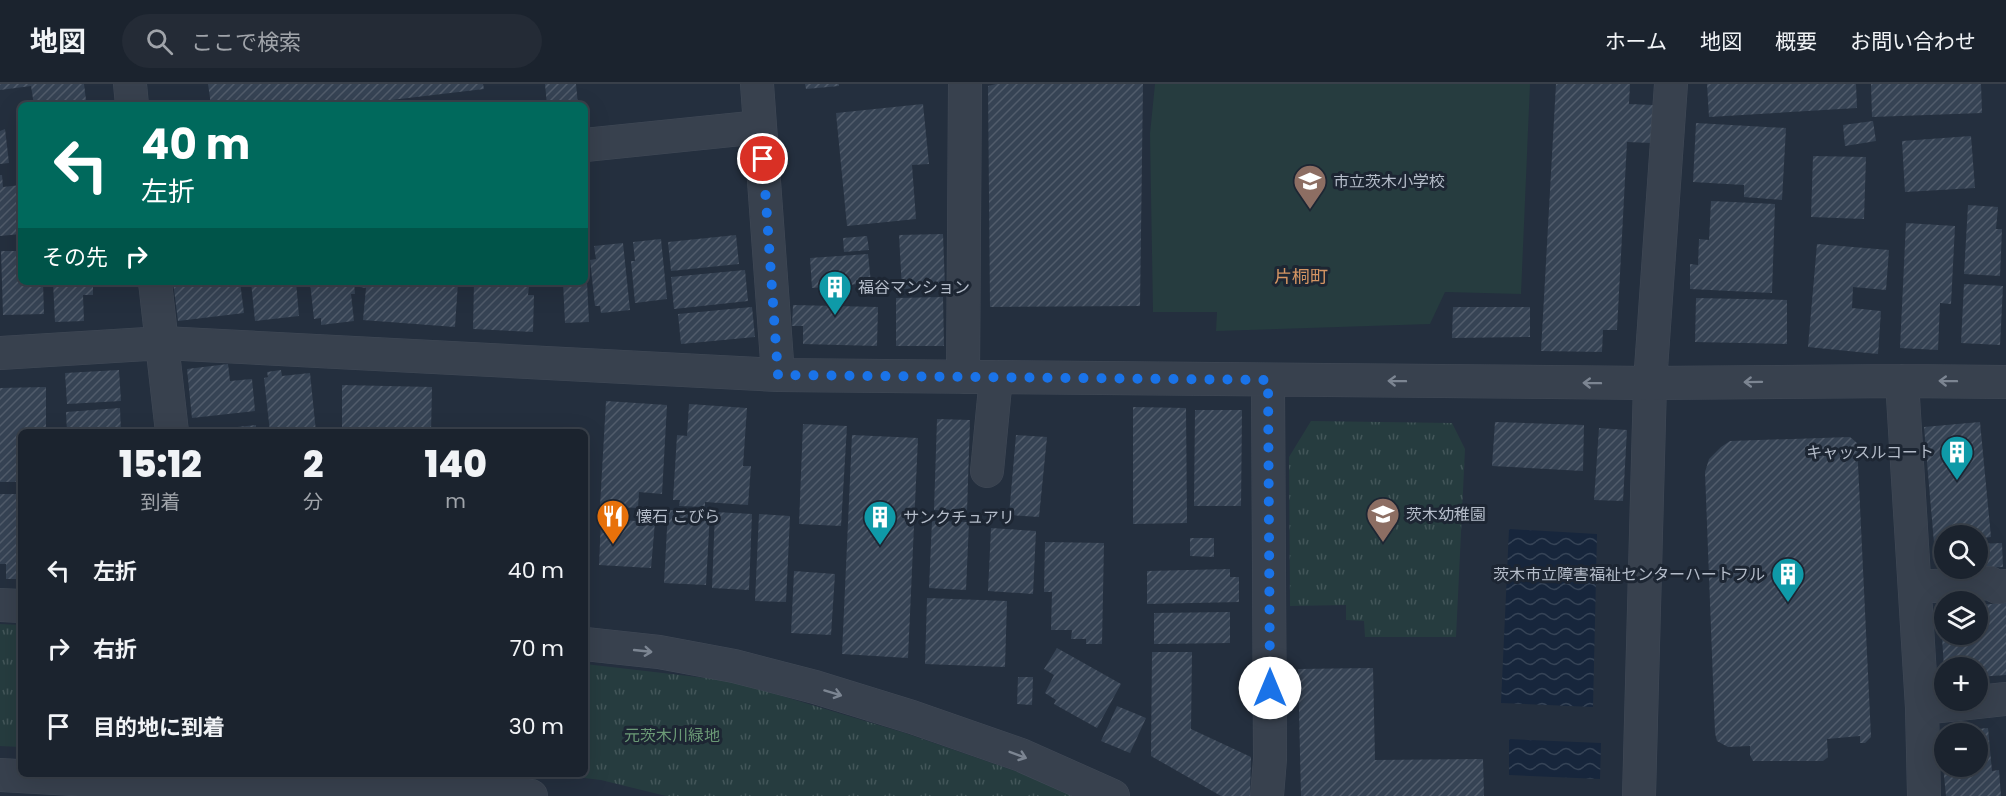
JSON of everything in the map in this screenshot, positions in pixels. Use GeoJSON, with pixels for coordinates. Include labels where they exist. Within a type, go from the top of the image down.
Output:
{"type":"FeatureCollection","features":[{"type":"Feature","properties":{"kind":"street"},"geometry":{"type":"LineString","coordinates":[[130,84],[132,102]]}},
{"type":"Feature","properties":{"kind":"street"},"geometry":{"type":"LineString","coordinates":[[757,84],[778,375]]}},
{"type":"Feature","properties":{"kind":"street"},"geometry":{"type":"LineString","coordinates":[[963,377],[965,84]]}},
{"type":"Feature","properties":{"kind":"street"},"geometry":{"type":"LineString","coordinates":[[1639,796],[1650,383],[1671,84]]}},
{"type":"Feature","properties":{"kind":"street"},"geometry":{"type":"LineString","coordinates":[[588,145],[760,127]]}},
{"type":"Feature","properties":{"kind":"street"},"geometry":{"type":"LineString","coordinates":[[155,285],[172,429]]}},
{"type":"Feature","properties":{"kind":"street"},"geometry":{"type":"LineString","coordinates":[[0,352],[163,343],[778,375],[1650,383],[2006,382]]}},
{"type":"Feature","properties":{"kind":"street"},"geometry":{"type":"LineString","coordinates":[[987,471],[996,377]]}},
{"type":"Feature","properties":{"kind":"street"},"geometry":{"type":"LineString","coordinates":[[1267,796],[1270,759],[1268,380]]}},
{"type":"Feature","properties":{"kind":"street"},"geometry":{"type":"LineString","coordinates":[[1902,381],[1922,708],[1924,796]]}},
{"type":"Feature","properties":{"kind":"street"},"geometry":{"type":"LineString","coordinates":[[1915,587],[1990,583],[1997,587],[2006,586]]}},
{"type":"Feature","properties":{"kind":"street"},"geometry":{"type":"LineString","coordinates":[[0,605],[18,606]]}},
{"type":"Feature","properties":{"kind":"street"},"geometry":{"type":"LineString","coordinates":[[588,644],[659,652],[734,666],[815,687],[912,717],[1021,755],[1113,796]]}},
{"type":"Feature","properties":{"kind":"street"},"geometry":{"type":"LineString","coordinates":[[1922,708],[2006,699]]}},
{"type":"Feature","properties":{"kind":"street"},"geometry":{"type":"LineString","coordinates":[[0,775],[18,776]]}},
{"type":"Feature","properties":{"kind":"street"},"geometry":{"type":"LineString","coordinates":[[39,777],[195,785],[443,788],[531,796]]}},
{"type":"Feature","properties":{"kind":"green space"},"geometry":{"type":"Polygon","coordinates":[[[1155,84],[1530,84],[1521,294],[1445,292],[1430,324],[1216,331],[1217,312],[1153,312],[1150,134],[1155,84]]]}},
{"type":"Feature","properties":{"kind":"green space"},"geometry":{"type":"Polygon","coordinates":[[[1311,421],[1452,423],[1465,449],[1456,637],[1365,637],[1364,621],[1346,620],[1346,605],[1290,606],[1289,457],[1311,421]]]}},
{"type":"Feature","properties":{"kind":"green space"},"geometry":{"type":"Polygon","coordinates":[[[0,624],[18,625],[18,747],[0,746],[0,624]]]}},
{"type":"Feature","properties":{"kind":"green space","name":"元茨木川緑地"},"geometry":{"type":"Polygon","coordinates":[[[588,664],[732,681],[905,733],[1018,772],[1073,796],[666,796],[601,780],[576,777],[588,777],[588,664]]]}},
{"type":"Feature","properties":{"kind":"water"},"geometry":{"type":"Polygon","coordinates":[[[1509,529],[1597,534],[1593,707],[1501,703],[1509,529]]]}},
{"type":"Feature","properties":{"kind":"water"},"geometry":{"type":"Polygon","coordinates":[[[1509,739],[1601,743],[1600,779],[1509,775],[1509,739]]]}},
{"type":"Feature","properties":{"kind":"building"},"geometry":{"type":"Polygon","coordinates":[[[0,84],[84,84],[86,100],[34,102],[31,86],[0,90],[0,84]]]}},
{"type":"Feature","properties":{"kind":"building"},"geometry":{"type":"Polygon","coordinates":[[[208,84],[483,84],[484,89],[374,102],[211,102],[208,84]]]}},
{"type":"Feature","properties":{"kind":"building"},"geometry":{"type":"Polygon","coordinates":[[[545,84],[576,84],[578,102],[547,102],[545,84]]]}},
{"type":"Feature","properties":{"kind":"building"},"geometry":{"type":"Polygon","coordinates":[[[805,84],[839,84],[839,86],[806,89],[805,84]]]}},
{"type":"Feature","properties":{"kind":"building"},"geometry":{"type":"Polygon","coordinates":[[[996,84],[1143,84],[1140,306],[990,307],[988,86],[996,84]]]}},
{"type":"Feature","properties":{"kind":"building"},"geometry":{"type":"Polygon","coordinates":[[[1556,84],[1630,84],[1629,104],[1653,105],[1652,143],[1627,142],[1617,330],[1603,330],[1602,352],[1541,351],[1556,84]]]}},
{"type":"Feature","properties":{"kind":"building"},"geometry":{"type":"Polygon","coordinates":[[[1707,84],[1856,84],[1857,108],[1709,117],[1707,84]]]}},
{"type":"Feature","properties":{"kind":"building"},"geometry":{"type":"Polygon","coordinates":[[[1871,84],[1981,84],[1982,113],[1872,117],[1871,84]]]}},
{"type":"Feature","properties":{"kind":"building"},"geometry":{"type":"Polygon","coordinates":[[[923,104],[929,164],[912,165],[916,219],[847,226],[836,113],[923,104]]]}},
{"type":"Feature","properties":{"kind":"building"},"geometry":{"type":"Polygon","coordinates":[[[1873,121],[1876,141],[1845,146],[1843,125],[1873,121]]]}},
{"type":"Feature","properties":{"kind":"building"},"geometry":{"type":"Polygon","coordinates":[[[1696,123],[1786,128],[1782,200],[1744,197],[1744,185],[1693,182],[1696,123]]]}},
{"type":"Feature","properties":{"kind":"building"},"geometry":{"type":"Polygon","coordinates":[[[5,129],[9,163],[0,164],[0,131],[5,129]]]}},
{"type":"Feature","properties":{"kind":"building"},"geometry":{"type":"Polygon","coordinates":[[[1971,136],[1975,188],[1905,192],[1902,141],[1971,136]]]}},
{"type":"Feature","properties":{"kind":"building"},"geometry":{"type":"Polygon","coordinates":[[[1813,156],[1866,157],[1864,219],[1811,217],[1813,156]]]}},
{"type":"Feature","properties":{"kind":"building"},"geometry":{"type":"Polygon","coordinates":[[[0,175],[2,175],[3,187],[18,185],[18,234],[0,236],[0,175]]]}},
{"type":"Feature","properties":{"kind":"building"},"geometry":{"type":"Polygon","coordinates":[[[1711,201],[1775,204],[1772,293],[1690,289],[1690,264],[1698,265],[1699,239],[1709,240],[1711,201]]]}},
{"type":"Feature","properties":{"kind":"building"},"geometry":{"type":"Polygon","coordinates":[[[1968,205],[1998,207],[1996,229],[2002,229],[2000,276],[1964,274],[1968,205]]]}},
{"type":"Feature","properties":{"kind":"building"},"geometry":{"type":"Polygon","coordinates":[[[1906,223],[1955,226],[1951,304],[1940,303],[1938,350],[1900,348],[1906,223]]]}},
{"type":"Feature","properties":{"kind":"building"},"geometry":{"type":"Polygon","coordinates":[[[943,234],[945,287],[902,289],[899,235],[943,234]]]}},
{"type":"Feature","properties":{"kind":"building"},"geometry":{"type":"Polygon","coordinates":[[[736,235],[739,264],[671,271],[668,242],[736,235]]]}},
{"type":"Feature","properties":{"kind":"building"},"geometry":{"type":"Polygon","coordinates":[[[867,236],[869,250],[844,252],[843,238],[867,236]]]}},
{"type":"Feature","properties":{"kind":"building"},"geometry":{"type":"Polygon","coordinates":[[[661,239],[667,299],[635,303],[631,261],[635,261],[633,242],[661,239]]]}},
{"type":"Feature","properties":{"kind":"building"},"geometry":{"type":"Polygon","coordinates":[[[623,243],[630,310],[601,313],[600,306],[595,306],[590,260],[596,259],[594,246],[623,243]]]}},
{"type":"Feature","properties":{"kind":"building"},"geometry":{"type":"Polygon","coordinates":[[[1817,244],[1889,250],[1886,290],[1853,287],[1852,308],[1881,311],[1878,354],[1808,347],[1817,244]]]}},
{"type":"Feature","properties":{"kind":"building"},"geometry":{"type":"Polygon","coordinates":[[[1,251],[18,251],[18,285],[43,285],[44,314],[3,315],[1,251]]]}},
{"type":"Feature","properties":{"kind":"building"},"geometry":{"type":"Polygon","coordinates":[[[868,254],[871,283],[812,288],[810,258],[868,254]]]}},
{"type":"Feature","properties":{"kind":"building"},"geometry":{"type":"Polygon","coordinates":[[[745,270],[748,301],[674,309],[671,277],[745,270]]]}},
{"type":"Feature","properties":{"kind":"building"},"geometry":{"type":"Polygon","coordinates":[[[1964,284],[2003,286],[2000,345],[1961,343],[1964,284]]]}},
{"type":"Feature","properties":{"kind":"building"},"geometry":{"type":"Polygon","coordinates":[[[53,285],[93,285],[93,295],[83,295],[84,321],[55,322],[53,285]]]}},
{"type":"Feature","properties":{"kind":"building"},"geometry":{"type":"Polygon","coordinates":[[[173,285],[240,285],[244,313],[178,321],[173,285]]]}},
{"type":"Feature","properties":{"kind":"building"},"geometry":{"type":"Polygon","coordinates":[[[251,285],[296,285],[299,316],[255,321],[251,285]]]}},
{"type":"Feature","properties":{"kind":"building"},"geometry":{"type":"Polygon","coordinates":[[[310,285],[354,285],[355,294],[351,294],[354,321],[321,325],[321,318],[314,319],[310,285]]]}},
{"type":"Feature","properties":{"kind":"building"},"geometry":{"type":"Polygon","coordinates":[[[360,285],[458,285],[455,327],[363,320],[366,288],[360,285]]]}},
{"type":"Feature","properties":{"kind":"building"},"geometry":{"type":"Polygon","coordinates":[[[474,285],[540,285],[529,286],[528,295],[534,295],[533,332],[473,329],[474,285]]]}},
{"type":"Feature","properties":{"kind":"building"},"geometry":{"type":"Polygon","coordinates":[[[563,285],[587,285],[589,322],[565,323],[563,285]]]}},
{"type":"Feature","properties":{"kind":"building"},"geometry":{"type":"Polygon","coordinates":[[[943,297],[944,346],[896,346],[896,298],[943,297]]]}},
{"type":"Feature","properties":{"kind":"building"},"geometry":{"type":"Polygon","coordinates":[[[1696,298],[1787,300],[1787,344],[1695,342],[1696,298]]]}},
{"type":"Feature","properties":{"kind":"building","name":"福谷マンション"},"geometry":{"type":"Polygon","coordinates":[[[793,305],[878,307],[877,346],[803,344],[803,326],[792,326],[793,305]]]}},
{"type":"Feature","properties":{"kind":"building"},"geometry":{"type":"Polygon","coordinates":[[[752,307],[755,337],[681,344],[678,314],[752,307]]]}},
{"type":"Feature","properties":{"kind":"building"},"geometry":{"type":"Polygon","coordinates":[[[1453,307],[1530,307],[1530,337],[1452,338],[1453,307]]]}},
{"type":"Feature","properties":{"kind":"building"},"geometry":{"type":"Polygon","coordinates":[[[228,364],[230,381],[252,379],[255,411],[192,418],[187,369],[228,364]]]}},
{"type":"Feature","properties":{"kind":"building"},"geometry":{"type":"Polygon","coordinates":[[[119,370],[121,401],[67,404],[65,373],[119,370]]]}},
{"type":"Feature","properties":{"kind":"building"},"geometry":{"type":"Polygon","coordinates":[[[281,370],[282,376],[310,373],[316,429],[270,429],[264,378],[268,377],[267,372],[281,370]]]}},
{"type":"Feature","properties":{"kind":"building"},"geometry":{"type":"Polygon","coordinates":[[[342,385],[432,387],[431,429],[342,429],[342,385]]]}},
{"type":"Feature","properties":{"kind":"building"},"geometry":{"type":"Polygon","coordinates":[[[46,387],[46,429],[18,429],[18,482],[0,482],[0,388],[46,387]]]}},
{"type":"Feature","properties":{"kind":"building"},"geometry":{"type":"Polygon","coordinates":[[[606,401],[667,405],[662,494],[639,492],[638,508],[600,506],[606,401]]]}},
{"type":"Feature","properties":{"kind":"building"},"geometry":{"type":"Polygon","coordinates":[[[689,404],[747,408],[743,466],[751,466],[748,505],[705,502],[705,507],[679,506],[680,500],[673,500],[677,435],[687,436],[689,404]]]}},
{"type":"Feature","properties":{"kind":"building"},"geometry":{"type":"Polygon","coordinates":[[[1133,407],[1186,408],[1187,523],[1133,524],[1133,407]]]}},
{"type":"Feature","properties":{"kind":"building"},"geometry":{"type":"Polygon","coordinates":[[[120,408],[121,429],[67,429],[66,412],[120,408]]]}},
{"type":"Feature","properties":{"kind":"building"},"geometry":{"type":"Polygon","coordinates":[[[1195,410],[1242,410],[1241,506],[1194,506],[1195,410]]]}},
{"type":"Feature","properties":{"kind":"building"},"geometry":{"type":"Polygon","coordinates":[[[937,419],[970,420],[967,512],[934,510],[937,419]]]}},
{"type":"Feature","properties":{"kind":"building"},"geometry":{"type":"Polygon","coordinates":[[[1495,422],[1584,425],[1583,471],[1492,466],[1495,422]]]}},
{"type":"Feature","properties":{"kind":"building","name":"キャッスルコート"},"geometry":{"type":"Polygon","coordinates":[[[1980,422],[1991,537],[1988,537],[1988,525],[1934,525],[1934,543],[1924,427],[1980,422]]]}},
{"type":"Feature","properties":{"kind":"building"},"geometry":{"type":"Polygon","coordinates":[[[803,424],[847,426],[841,526],[799,524],[803,424]]]}},
{"type":"Feature","properties":{"kind":"building"},"geometry":{"type":"Polygon","coordinates":[[[256,425],[256,429],[228,428],[256,425]]]}},
{"type":"Feature","properties":{"kind":"building"},"geometry":{"type":"Polygon","coordinates":[[[1599,428],[1627,430],[1623,501],[1594,500],[1599,428]]]}},
{"type":"Feature","properties":{"kind":"building","name":"サンクチュアリ"},"geometry":{"type":"Polygon","coordinates":[[[852,435],[918,438],[908,658],[842,654],[852,435]]]}},
{"type":"Feature","properties":{"kind":"building"},"geometry":{"type":"Polygon","coordinates":[[[1016,435],[1047,437],[1039,517],[1009,515],[1016,435]]]}},
{"type":"Feature","properties":{"kind":"building","name":"茨木市立障害福祉センターハートフル"},"geometry":{"type":"Polygon","coordinates":[[[1850,437],[1857,443],[1871,737],[1865,743],[1860,743],[1860,736],[1827,739],[1828,757],[1823,761],[1753,761],[1750,746],[1728,747],[1717,741],[1715,733],[1705,472],[1709,459],[1730,441],[1850,437]]]}},
{"type":"Feature","properties":{"kind":"building"},"geometry":{"type":"Polygon","coordinates":[[[0,494],[18,494],[17,579],[6,579],[6,564],[0,564],[0,494]]]}},
{"type":"Feature","properties":{"kind":"building"},"geometry":{"type":"Polygon","coordinates":[[[668,510],[710,512],[706,585],[664,583],[668,510]]]}},
{"type":"Feature","properties":{"kind":"building"},"geometry":{"type":"Polygon","coordinates":[[[715,512],[752,514],[749,590],[712,588],[715,512]]]}},
{"type":"Feature","properties":{"kind":"building"},"geometry":{"type":"Polygon","coordinates":[[[759,514],[790,516],[786,602],[755,601],[759,514]]]}},
{"type":"Feature","properties":{"kind":"building"},"geometry":{"type":"Polygon","coordinates":[[[601,519],[655,522],[651,568],[599,565],[601,519]]]}},
{"type":"Feature","properties":{"kind":"building"},"geometry":{"type":"Polygon","coordinates":[[[932,521],[969,522],[966,590],[929,588],[932,521]]]}},
{"type":"Feature","properties":{"kind":"building"},"geometry":{"type":"Polygon","coordinates":[[[991,528],[1036,531],[1033,594],[988,591],[991,528]]]}},
{"type":"Feature","properties":{"kind":"building"},"geometry":{"type":"Polygon","coordinates":[[[1190,538],[1214,538],[1214,557],[1190,556],[1190,538]]]}},
{"type":"Feature","properties":{"kind":"building"},"geometry":{"type":"Polygon","coordinates":[[[1045,542],[1104,543],[1102,644],[1086,644],[1086,639],[1071,639],[1072,630],[1051,630],[1052,592],[1044,592],[1045,542]]]}},
{"type":"Feature","properties":{"kind":"building"},"geometry":{"type":"Polygon","coordinates":[[[2002,543],[2003,567],[1988,568],[1988,544],[2002,543]]]}},
{"type":"Feature","properties":{"kind":"building"},"geometry":{"type":"Polygon","coordinates":[[[1230,569],[1230,577],[1239,577],[1239,602],[1147,604],[1147,571],[1230,569]]]}},
{"type":"Feature","properties":{"kind":"building"},"geometry":{"type":"Polygon","coordinates":[[[794,571],[835,574],[831,635],[791,633],[794,571]]]}},
{"type":"Feature","properties":{"kind":"building"},"geometry":{"type":"Polygon","coordinates":[[[927,598],[1007,601],[1005,667],[925,664],[927,598]]]}},
{"type":"Feature","properties":{"kind":"building"},"geometry":{"type":"Polygon","coordinates":[[[2006,603],[2006,675],[1988,676],[1988,657],[1943,657],[1942,645],[1988,645],[1988,604],[2006,603]]]}},
{"type":"Feature","properties":{"kind":"building"},"geometry":{"type":"Polygon","coordinates":[[[1230,612],[1230,643],[1154,644],[1154,613],[1230,612]]]}},
{"type":"Feature","properties":{"kind":"building"},"geometry":{"type":"Polygon","coordinates":[[[1057,648],[1121,684],[1097,728],[1054,704],[1056,700],[1045,693],[1054,675],[1044,669],[1057,648]]]}},
{"type":"Feature","properties":{"kind":"building"},"geometry":{"type":"Polygon","coordinates":[[[1152,652],[1192,652],[1191,729],[1251,757],[1250,796],[1221,796],[1151,756],[1152,652]]]}},
{"type":"Feature","properties":{"kind":"building"},"geometry":{"type":"Polygon","coordinates":[[[1373,668],[1375,760],[1483,759],[1484,796],[1301,796],[1298,669],[1373,668]]]}},
{"type":"Feature","properties":{"kind":"building"},"geometry":{"type":"Polygon","coordinates":[[[1018,677],[1033,677],[1032,705],[1017,704],[1018,677]]]}},
{"type":"Feature","properties":{"kind":"building"},"geometry":{"type":"Polygon","coordinates":[[[1117,706],[1146,718],[1130,753],[1101,741],[1117,706]]]}},
{"type":"Feature","properties":{"kind":"building"},"geometry":{"type":"Polygon","coordinates":[[[1988,728],[1992,771],[1999,770],[2001,796],[1946,796],[1944,777],[1988,777],[1988,728]]]}},
{"type":"Feature","properties":{"kind":"place","name":"市立茨木小学校"},"geometry":{"type":"Point","coordinates":[1310,210]}},
{"type":"Feature","properties":{"kind":"place","name":"福谷マンション"},"geometry":{"type":"Point","coordinates":[835,316]}},
{"type":"Feature","properties":{"kind":"place","name":"キャッスルコート"},"geometry":{"type":"Point","coordinates":[1957,481]}},
{"type":"Feature","properties":{"kind":"place","name":"茨木幼稚園"},"geometry":{"type":"Point","coordinates":[1383,543]}},
{"type":"Feature","properties":{"kind":"place","name":"懐石 こびら"},"geometry":{"type":"Point","coordinates":[613,545]}},
{"type":"Feature","properties":{"kind":"place","name":"サンクチュアリ"},"geometry":{"type":"Point","coordinates":[880,546]}},
{"type":"Feature","properties":{"kind":"place","name":"茨木市立障害福祉センターハートフル"},"geometry":{"type":"Point","coordinates":[1788,603]}},
{"type":"Feature","properties":{"kind":"district","name":"片桐町"},"geometry":{"type":"Point","coordinates":[1301,276]}},
{"type":"Feature","properties":{"kind":"route"},"geometry":{"type":"LineString","coordinates":[[763,159],[778,375],[1268,380],[1270,688]]}}]}
